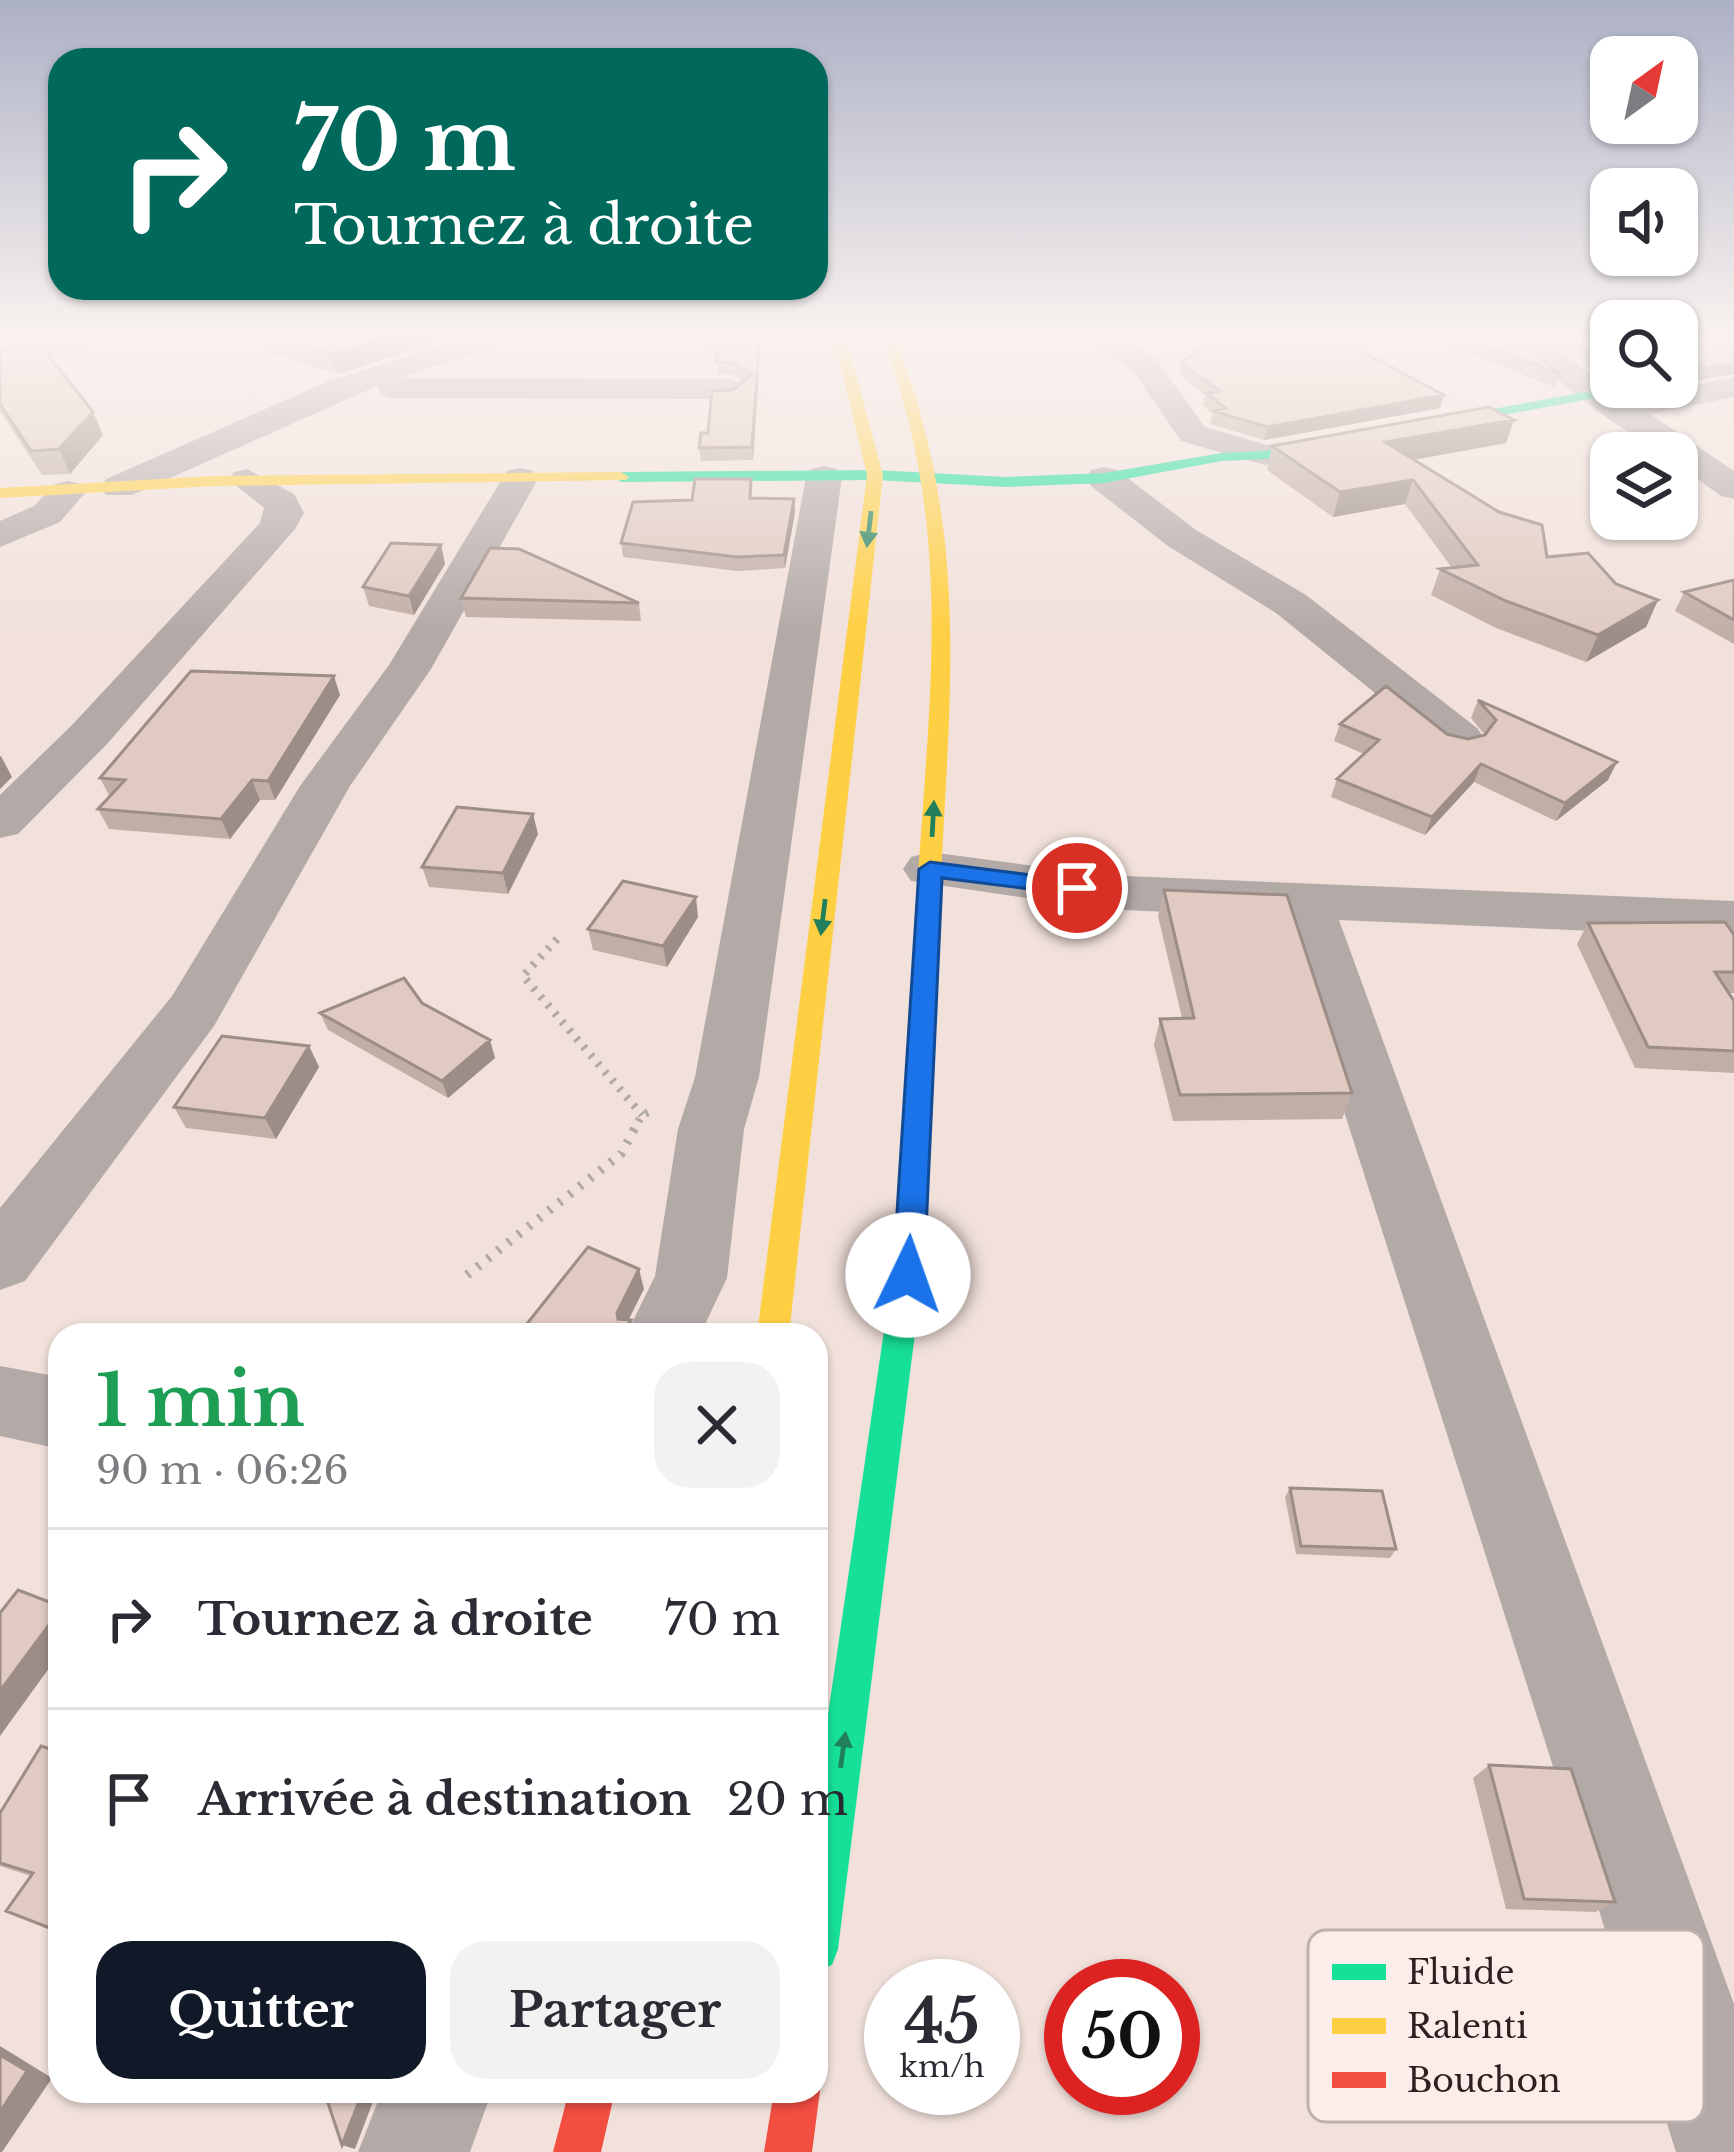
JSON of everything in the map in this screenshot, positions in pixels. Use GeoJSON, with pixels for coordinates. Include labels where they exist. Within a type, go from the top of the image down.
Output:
{"type":"FeatureCollection","features":[{"type":"Feature","properties":{"kind":"main road"},"geometry":{"type":"LineString","coordinates":[[774,1323],[875,475],[865,434]]}},
{"type":"Feature","properties":{"kind":"main road"},"geometry":{"type":"LineString","coordinates":[[828,1861],[908,1275],[944,614],[934,479],[923,434]]}},
{"type":"Feature","properties":{"kind":"main road"},"geometry":{"type":"LineString","coordinates":[[0,493],[247,481],[875,475],[1104,478],[1401,434]]}},
{"type":"Feature","properties":{"kind":"main road"},"geometry":{"type":"LineString","coordinates":[[577,2152],[589,2103]]}},
{"type":"Feature","properties":{"kind":"main road"},"geometry":{"type":"LineString","coordinates":[[788,2152],[794,2103]]}},
{"type":"Feature","properties":{"kind":"street"},"geometry":{"type":"LineString","coordinates":[[119,487],[236,434]]}},
{"type":"Feature","properties":{"kind":"street"},"geometry":{"type":"LineString","coordinates":[[1166,466],[1193,434]]}},
{"type":"Feature","properties":{"kind":"street"},"geometry":{"type":"LineString","coordinates":[[1194,434],[1265,455]]}},
{"type":"Feature","properties":{"kind":"street"},"geometry":{"type":"LineString","coordinates":[[1655,434],[1734,488]]}},
{"type":"Feature","properties":{"kind":"street"},"geometry":{"type":"LineString","coordinates":[[669,1323],[691,1278],[711,1129],[727,1077],[824,477]]}},
{"type":"Feature","properties":{"kind":"street"},"geometry":{"type":"LineString","coordinates":[[1104,478],[1182,538],[1292,604],[1460,738]]}},
{"type":"Feature","properties":{"kind":"street"},"geometry":{"type":"LineString","coordinates":[[0,1260],[193,1011],[325,786],[409,669],[520,479]]}},
{"type":"Feature","properties":{"kind":"street"},"geometry":{"type":"LineString","coordinates":[[0,823],[90,734],[276,529],[285,513],[281,502],[247,481]]}},
{"type":"Feature","properties":{"kind":"street"},"geometry":{"type":"LineString","coordinates":[[0,535],[47,514],[68,492]]}},
{"type":"Feature","properties":{"kind":"street"},"geometry":{"type":"LineString","coordinates":[[930,869],[1102,892],[1734,919]]}},
{"type":"Feature","properties":{"kind":"street"},"geometry":{"type":"LineString","coordinates":[[1304,899],[1656,1930]]}},
{"type":"Feature","properties":{"kind":"street"},"geometry":{"type":"LineString","coordinates":[[0,1401],[48,1411]]}},
{"type":"Feature","properties":{"kind":"street"},"geometry":{"type":"LineString","coordinates":[[1704,2070],[1732,2152]]}},
{"type":"Feature","properties":{"kind":"street"},"geometry":{"type":"LineString","coordinates":[[414,2152],[432,2103]]}},
{"type":"Feature","properties":{"kind":"path"},"geometry":{"type":"LineString","coordinates":[[556,939],[523,976],[642,1115]]}},
{"type":"Feature","properties":{"kind":"path"},"geometry":{"type":"LineString","coordinates":[[466,1275],[621,1154],[642,1115],[727,1077]]}},
{"type":"Feature","properties":{"kind":"building"},"geometry":{"type":"Polygon","coordinates":[[[20,434],[72,434],[59,449],[31,451],[20,434]]]}},
{"type":"Feature","properties":{"kind":"building"},"geometry":{"type":"Polygon","coordinates":[[[701,434],[753,434],[752,447],[699,448],[701,434]]]}},
{"type":"Feature","properties":{"kind":"building"},"geometry":{"type":"Polygon","coordinates":[[[1336,434],[1429,434],[1385,442],[1499,512],[1542,525],[1547,557],[1588,553],[1616,584],[1658,600],[1598,635],[1506,601],[1440,569],[1478,565],[1413,480],[1340,492],[1272,446],[1336,434]]]}},
{"type":"Feature","properties":{"kind":"building"},"geometry":{"type":"Polygon","coordinates":[[[695,479],[751,479],[750,498],[794,499],[784,555],[737,557],[621,543],[633,502],[692,500],[695,479]]]}},
{"type":"Feature","properties":{"kind":"building"},"geometry":{"type":"Polygon","coordinates":[[[391,543],[441,545],[409,596],[363,587],[391,543]]]}},
{"type":"Feature","properties":{"kind":"building"},"geometry":{"type":"Polygon","coordinates":[[[490,548],[519,549],[639,603],[461,598],[490,548]]]}},
{"type":"Feature","properties":{"kind":"building"},"geometry":{"type":"Polygon","coordinates":[[[1734,580],[1734,620],[1684,592],[1734,580]]]}},
{"type":"Feature","properties":{"kind":"building"},"geometry":{"type":"Polygon","coordinates":[[[191,671],[334,676],[268,781],[252,780],[221,819],[98,809],[125,780],[100,778],[191,671]]]}},
{"type":"Feature","properties":{"kind":"building"},"geometry":{"type":"Polygon","coordinates":[[[1386,686],[1447,734],[1468,739],[1485,735],[1496,720],[1478,700],[1617,762],[1565,803],[1481,764],[1432,817],[1337,779],[1379,740],[1340,724],[1386,686]]]}},
{"type":"Feature","properties":{"kind":"building"},"geometry":{"type":"Polygon","coordinates":[[[457,807],[533,814],[503,873],[422,867],[457,807]]]}},
{"type":"Feature","properties":{"kind":"building"},"geometry":{"type":"Polygon","coordinates":[[[623,881],[696,897],[663,946],[588,929],[623,881]]]}},
{"type":"Feature","properties":{"kind":"building"},"geometry":{"type":"Polygon","coordinates":[[[1164,890],[1287,895],[1352,1093],[1180,1095],[1160,1019],[1194,1018],[1164,890]]]}},
{"type":"Feature","properties":{"kind":"building"},"geometry":{"type":"Polygon","coordinates":[[[1725,922],[1734,935],[1734,972],[1715,972],[1734,1001],[1734,1051],[1648,1047],[1588,923],[1725,922]]]}},
{"type":"Feature","properties":{"kind":"building"},"geometry":{"type":"Polygon","coordinates":[[[404,978],[422,1003],[490,1040],[442,1081],[320,1013],[404,978]]]}},
{"type":"Feature","properties":{"kind":"building"},"geometry":{"type":"Polygon","coordinates":[[[222,1036],[309,1046],[265,1118],[174,1107],[222,1036]]]}},
{"type":"Feature","properties":{"kind":"building"},"geometry":{"type":"Polygon","coordinates":[[[588,1247],[639,1269],[617,1313],[618,1319],[631,1320],[629,1323],[528,1323],[588,1247]]]}},
{"type":"Feature","properties":{"kind":"building"},"geometry":{"type":"Polygon","coordinates":[[[1290,1488],[1382,1491],[1396,1549],[1301,1546],[1290,1488]]]}},
{"type":"Feature","properties":{"kind":"building"},"geometry":{"type":"Polygon","coordinates":[[[18,1590],[48,1601],[48,1626],[0,1691],[0,1613],[18,1590]]]}},
{"type":"Feature","properties":{"kind":"building"},"geometry":{"type":"Polygon","coordinates":[[[41,1746],[48,1748],[48,1927],[6,1911],[33,1873],[0,1863],[0,1813],[41,1746]]]}},
{"type":"Feature","properties":{"kind":"building"},"geometry":{"type":"Polygon","coordinates":[[[1489,1765],[1571,1769],[1615,1902],[1524,1899],[1489,1765]]]}},
{"type":"Feature","properties":{"kind":"building"},"geometry":{"type":"Polygon","coordinates":[[[0,2055],[27,2071],[0,2112],[0,2055]]]}},
{"type":"Feature","properties":{"kind":"building"},"geometry":{"type":"Polygon","coordinates":[[[328,2103],[358,2103],[342,2145],[328,2103]]]}},
{"type":"Feature","properties":{"kind":"traffic: fast"},"geometry":{"type":"LineString","coordinates":[[621,477],[875,475],[1006,482],[1104,478],[1377,434]]}},
{"type":"Feature","properties":{"kind":"traffic: fast"},"geometry":{"type":"LineString","coordinates":[[828,1860],[908,1269]]}},
{"type":"Feature","properties":{"kind":"traffic: slow"},"geometry":{"type":"LineString","coordinates":[[774,1323],[875,475],[865,434]]}},
{"type":"Feature","properties":{"kind":"traffic: slow"},"geometry":{"type":"LineString","coordinates":[[908,1269],[942,658],[938,525],[922,434]]}},
{"type":"Feature","properties":{"kind":"traffic: slow"},"geometry":{"type":"LineString","coordinates":[[0,493],[213,481],[621,477]]}},
{"type":"Feature","properties":{"kind":"traffic: jam"},"geometry":{"type":"LineString","coordinates":[[577,2152],[589,2103]]}},
{"type":"Feature","properties":{"kind":"traffic: jam"},"geometry":{"type":"LineString","coordinates":[[788,2152],[795,2103]]}},
{"type":"Feature","properties":{"kind":"route"},"geometry":{"type":"LineString","coordinates":[[908,1275],[930,869],[1077,888]]}}]}
